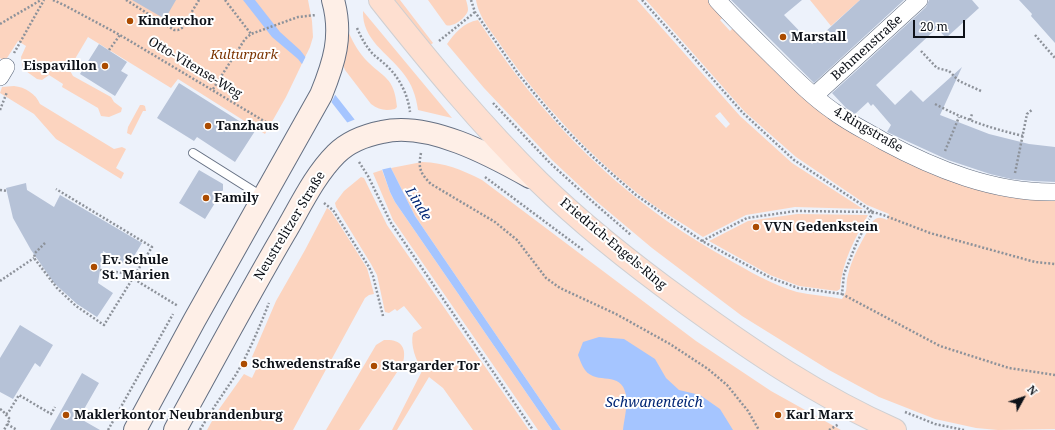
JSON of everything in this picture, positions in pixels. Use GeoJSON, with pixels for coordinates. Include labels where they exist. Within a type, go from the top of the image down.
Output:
{"type":"FeatureCollection","features":[{"type":"Feature","properties":{"kind":"main road","name":"Friedrich-Engels-Ring"},"geometry":{"type":"LineString","coordinates":[[380,0],[481,121],[540,182],[593,230],[647,275],[724,331],[797,379],[859,414],[898,420]]}},
{"type":"Feature","properties":{"kind":"main road"},"geometry":{"type":"LineString","coordinates":[[135,430],[321,96],[330,74],[338,32],[336,12],[326,7]]}},
{"type":"Feature","properties":{"kind":"main road","name":"Neustrelitzer Straße"},"geometry":{"type":"LineString","coordinates":[[175,430],[261,274],[318,176],[336,154],[354,142],[374,134],[393,130],[408,130],[435,135],[494,156],[540,182]]}},
{"type":"Feature","properties":{"kind":"street","name":"4.Ringstraße"},"geometry":{"type":"LineString","coordinates":[[717,0],[738,23],[814,96],[856,126],[939,168],[968,178],[1013,189],[1055,192]]}},
{"type":"Feature","properties":{"kind":"street","name":"Behmenstraße"},"geometry":{"type":"LineString","coordinates":[[814,96],[919,0]]}},
{"type":"Feature","properties":{"kind":"lane"},"geometry":{"type":"LineString","coordinates":[[193,154],[263,198]]}},
{"type":"Feature","properties":{"kind":"path"},"geometry":{"type":"LineString","coordinates":[[0,24],[41,0]]}},
{"type":"Feature","properties":{"kind":"path"},"geometry":{"type":"LineString","coordinates":[[3,72],[44,0]]}},
{"type":"Feature","properties":{"kind":"path","name":"Otto-Vitense-Weg"},"geometry":{"type":"LineString","coordinates":[[53,0],[64,4],[120,35],[283,132]]}},
{"type":"Feature","properties":{"kind":"path"},"geometry":{"type":"LineString","coordinates":[[126,0],[174,30],[182,28],[199,0]]}},
{"type":"Feature","properties":{"kind":"path"},"geometry":{"type":"LineString","coordinates":[[225,0],[251,34]]}},
{"type":"Feature","properties":{"kind":"path"},"geometry":{"type":"LineString","coordinates":[[471,0],[475,12],[519,76],[559,123],[594,158],[636,195],[702,241],[771,278],[798,288],[842,294],[940,346],[1009,368],[1055,375]]}},
{"type":"Feature","properties":{"kind":"path"},"geometry":{"type":"LineString","coordinates":[[642,0],[743,114],[794,160],[873,212]]}},
{"type":"Feature","properties":{"kind":"path"},"geometry":{"type":"LineString","coordinates":[[213,89],[245,39],[251,34],[326,7]]}},
{"type":"Feature","properties":{"kind":"path"},"geometry":{"type":"LineString","coordinates":[[444,46],[439,41],[475,12]]}},
{"type":"Feature","properties":{"kind":"path"},"geometry":{"type":"LineString","coordinates":[[356,25],[363,41],[372,53],[388,67],[403,88],[408,99],[410,111]]}},
{"type":"Feature","properties":{"kind":"path"},"geometry":{"type":"LineString","coordinates":[[110,50],[120,35]]}},
{"type":"Feature","properties":{"kind":"path"},"geometry":{"type":"LineString","coordinates":[[1035,35],[1055,58]]}},
{"type":"Feature","properties":{"kind":"path"},"geometry":{"type":"LineString","coordinates":[[921,51],[937,68],[949,71],[959,81],[981,91]]}},
{"type":"Feature","properties":{"kind":"path"},"geometry":{"type":"LineString","coordinates":[[492,102],[550,163],[633,236]]}},
{"type":"Feature","properties":{"kind":"path"},"geometry":{"type":"LineString","coordinates":[[935,104],[959,116],[989,128],[1023,136]]}},
{"type":"Feature","properties":{"kind":"path"},"geometry":{"type":"LineString","coordinates":[[1013,189],[1027,114],[1033,109]]}},
{"type":"Feature","properties":{"kind":"path"},"geometry":{"type":"LineString","coordinates":[[970,120],[972,114]]}},
{"type":"Feature","properties":{"kind":"path"},"geometry":{"type":"LineString","coordinates":[[939,168],[959,116]]}},
{"type":"Feature","properties":{"kind":"path"},"geometry":{"type":"LineString","coordinates":[[421,153],[419,164],[420,169],[423,176],[431,184],[495,222],[516,240],[546,278],[560,288],[616,314],[670,344],[708,369],[727,385],[748,411],[759,430]]}},
{"type":"Feature","properties":{"kind":"path"},"geometry":{"type":"LineString","coordinates":[[355,165],[359,162],[368,176],[391,223],[533,430]]}},
{"type":"Feature","properties":{"kind":"path"},"geometry":{"type":"LineString","coordinates":[[34,258],[57,288],[76,306],[104,324],[152,247],[56,189]]}},
{"type":"Feature","properties":{"kind":"path"},"geometry":{"type":"LineString","coordinates":[[0,190],[7,191]]}},
{"type":"Feature","properties":{"kind":"path"},"geometry":{"type":"LineString","coordinates":[[321,209],[327,197]]}},
{"type":"Feature","properties":{"kind":"path"},"geometry":{"type":"LineString","coordinates":[[324,203],[333,210],[369,267],[373,276],[383,316]]}},
{"type":"Feature","properties":{"kind":"path"},"geometry":{"type":"LineString","coordinates":[[702,241],[746,218],[796,211],[873,212],[930,233],[1035,262],[1055,264]]}},
{"type":"Feature","properties":{"kind":"path"},"geometry":{"type":"LineString","coordinates":[[842,294],[844,274],[857,242],[873,212]]}},
{"type":"Feature","properties":{"kind":"path"},"geometry":{"type":"LineString","coordinates":[[0,281],[34,258],[35,253],[45,243]]}},
{"type":"Feature","properties":{"kind":"path"},"geometry":{"type":"LineString","coordinates":[[100,270],[124,273],[178,306]]}},
{"type":"Feature","properties":{"kind":"path"},"geometry":{"type":"LineString","coordinates":[[200,430],[236,375],[256,337],[271,299]]}},
{"type":"Feature","properties":{"kind":"path"},"geometry":{"type":"LineString","coordinates":[[6,414],[19,395],[51,414],[55,406]]}},
{"type":"Feature","properties":{"kind":"path"},"geometry":{"type":"LineString","coordinates":[[0,409],[10,419],[4,430]]}},
{"type":"Feature","properties":{"kind":"path"},"geometry":{"type":"LineString","coordinates":[[898,420],[935,424],[964,430]]}},
{"type":"Feature","properties":{"kind":"path"},"geometry":{"type":"LineString","coordinates":[[7,424],[17,430]]}},
{"type":"Feature","properties":{"kind":"path"},"geometry":{"type":"LineString","coordinates":[[829,430],[838,424]]}},
{"type":"Feature","properties":{"kind":"green space","name":"Kulturpark"},"geometry":{"type":"Polygon","coordinates":[[[0,0],[308,0],[313,37],[310,47],[286,97],[265,134],[178,79],[171,88],[88,37],[69,69],[73,76],[111,97],[114,102],[122,108],[121,112],[109,117],[101,116],[98,108],[62,87],[63,84],[49,75],[42,80],[37,79],[23,69],[21,57],[26,46],[18,41],[5,61],[0,58],[0,0]]]}},
{"type":"Feature","properties":{"kind":"green space"},"geometry":{"type":"Polygon","coordinates":[[[391,0],[400,0],[433,43],[429,46],[391,0]]]}},
{"type":"Feature","properties":{"kind":"green space"},"geometry":{"type":"Polygon","coordinates":[[[428,0],[466,0],[468,10],[465,16],[449,26],[446,25],[428,0]]]}},
{"type":"Feature","properties":{"kind":"green space"},"geometry":{"type":"Polygon","coordinates":[[[476,0],[637,0],[740,116],[792,163],[863,209],[795,207],[746,215],[703,237],[637,193],[582,144],[549,108],[518,70],[487,26],[476,0]],[[720,112],[715,116],[726,128],[730,124],[720,112]]]}},
{"type":"Feature","properties":{"kind":"green space"},"geometry":{"type":"Polygon","coordinates":[[[646,0],[711,0],[725,16],[720,20],[730,31],[734,27],[852,133],[1055,199],[1055,429],[998,430],[976,428],[935,419],[879,397],[829,370],[742,316],[652,248],[596,201],[552,160],[484,88],[447,44],[464,26],[478,20],[518,77],[563,130],[613,178],[667,221],[743,268],[770,282],[797,292],[842,299],[846,290],[847,279],[855,254],[873,221],[878,218],[887,220],[889,214],[867,205],[796,157],[745,112],[646,0]]]}},
{"type":"Feature","properties":{"kind":"green space"},"geometry":{"type":"Polygon","coordinates":[[[810,0],[860,0],[831,26],[810,0]]]}},
{"type":"Feature","properties":{"kind":"green space"},"geometry":{"type":"Polygon","coordinates":[[[363,11],[452,118],[418,110],[409,81],[371,38],[364,21],[363,11]]]}},
{"type":"Feature","properties":{"kind":"green space"},"geometry":{"type":"Polygon","coordinates":[[[347,29],[362,56],[391,83],[396,97],[397,107],[395,109],[382,110],[371,104],[345,70],[343,65],[346,50],[347,29]]]}},
{"type":"Feature","properties":{"kind":"green space"},"geometry":{"type":"Polygon","coordinates":[[[14,86],[30,92],[36,97],[40,104],[114,149],[122,147],[126,149],[116,168],[124,173],[121,179],[56,139],[34,114],[0,93],[2,87],[14,86]]]}},
{"type":"Feature","properties":{"kind":"green space"},"geometry":{"type":"Polygon","coordinates":[[[140,105],[145,106],[146,111],[143,111],[131,135],[127,133],[128,127],[140,105]]]}},
{"type":"Feature","properties":{"kind":"green space"},"geometry":{"type":"Polygon","coordinates":[[[422,162],[453,167],[482,180],[696,341],[771,391],[841,430],[561,430],[415,216],[391,168],[422,162]]]}},
{"type":"Feature","properties":{"kind":"green space"},"geometry":{"type":"Polygon","coordinates":[[[382,170],[395,202],[552,430],[538,430],[393,220],[373,173],[382,170]]]}},
{"type":"Feature","properties":{"kind":"green space"},"geometry":{"type":"Polygon","coordinates":[[[361,177],[364,178],[387,225],[529,430],[473,430],[443,388],[429,377],[397,430],[392,430],[422,371],[414,352],[412,338],[413,333],[422,328],[404,306],[397,311],[395,309],[389,313],[385,312],[377,275],[336,207],[335,203],[344,191],[361,177]]]}},
{"type":"Feature","properties":{"kind":"green space"},"geometry":{"type":"Polygon","coordinates":[[[327,208],[331,211],[367,268],[374,294],[365,298],[293,430],[207,430],[217,412],[244,374],[252,378],[260,361],[252,357],[276,301],[327,208]]]}},
{"type":"Feature","properties":{"kind":"green space"},"geometry":{"type":"Polygon","coordinates":[[[797,214],[868,215],[850,250],[843,269],[840,289],[837,291],[799,286],[770,275],[709,241],[748,221],[797,214]]]}},
{"type":"Feature","properties":{"kind":"green space"},"geometry":{"type":"Polygon","coordinates":[[[384,340],[395,341],[401,345],[404,353],[403,363],[359,430],[326,430],[376,345],[384,340]]]}},
{"type":"Feature","properties":{"kind":"water"},"geometry":{"type":"Polygon","coordinates":[[[243,0],[255,0],[280,32],[300,50],[388,162],[415,216],[561,430],[552,430],[395,202],[381,166],[298,59],[272,37],[243,0]]]}},
{"type":"Feature","properties":{"kind":"water","name":"Schwanenteich"},"geometry":{"type":"Polygon","coordinates":[[[599,337],[624,339],[655,359],[666,378],[679,390],[700,395],[720,409],[733,430],[623,430],[627,403],[623,387],[619,382],[614,380],[590,375],[585,370],[578,355],[583,342],[599,337]]]}},
{"type":"Feature","properties":{"kind":"pier"},"geometry":{"type":"Polygon","coordinates":[[[307,54],[390,161],[393,167],[380,170],[301,66],[307,54]],[[336,93],[331,103],[346,123],[356,119],[336,93]]]}},
{"type":"Feature","properties":{"kind":"building"},"geometry":{"type":"Polygon","coordinates":[[[132,0],[176,0],[165,19],[132,0]]]}},
{"type":"Feature","properties":{"kind":"building","name":"Marstall"},"geometry":{"type":"Polygon","coordinates":[[[731,0],[802,0],[784,15],[812,44],[860,0],[904,0],[814,83],[731,0]]]}},
{"type":"Feature","properties":{"kind":"building"},"geometry":{"type":"Polygon","coordinates":[[[929,0],[972,0],[979,8],[946,38],[937,28],[876,85],[895,105],[911,90],[923,102],[962,67],[940,115],[989,134],[1029,144],[1055,147],[1055,182],[1011,179],[990,174],[948,160],[887,132],[891,125],[873,104],[871,106],[868,102],[855,114],[846,108],[832,93],[926,7],[929,0]]]}},
{"type":"Feature","properties":{"kind":"building"},"geometry":{"type":"Polygon","coordinates":[[[1019,0],[1055,0],[1055,43],[1031,16],[1032,14],[1019,0]]]}},
{"type":"Feature","properties":{"kind":"building","name":"Eispavillon"},"geometry":{"type":"Polygon","coordinates":[[[99,44],[127,62],[121,71],[128,75],[115,96],[80,74],[99,44]]]}},
{"type":"Feature","properties":{"kind":"building","name":"Tanzhaus"},"geometry":{"type":"Polygon","coordinates":[[[179,83],[255,131],[235,162],[197,137],[194,141],[157,118],[179,83]]]}},
{"type":"Feature","properties":{"kind":"building"},"geometry":{"type":"Polygon","coordinates":[[[199,170],[223,184],[223,190],[205,219],[179,203],[199,170]]]}},
{"type":"Feature","properties":{"kind":"building"},"geometry":{"type":"Polygon","coordinates":[[[26,183],[27,190],[54,207],[60,195],[142,243],[128,266],[103,251],[98,283],[113,293],[97,317],[77,304],[54,283],[31,250],[13,218],[6,188],[26,183]]]}},
{"type":"Feature","properties":{"kind":"building"},"geometry":{"type":"Polygon","coordinates":[[[20,325],[53,345],[40,367],[35,363],[13,399],[0,392],[0,358],[20,325]]]}},
{"type":"Feature","properties":{"kind":"building"},"geometry":{"type":"Polygon","coordinates":[[[82,373],[99,383],[79,418],[100,430],[50,430],[82,373]]]}},
{"type":"Feature","properties":{"kind":"place","name":"Kinderchor"},"geometry":{"type":"Point","coordinates":[130,21]}},
{"type":"Feature","properties":{"kind":"place","name":"Marstall"},"geometry":{"type":"Point","coordinates":[783,37]}},
{"type":"Feature","properties":{"kind":"place","name":"Eispavillon"},"geometry":{"type":"Point","coordinates":[105,66]}},
{"type":"Feature","properties":{"kind":"place","name":"Tanzhaus"},"geometry":{"type":"Point","coordinates":[208,126]}},
{"type":"Feature","properties":{"kind":"place","name":"Family"},"geometry":{"type":"Point","coordinates":[206,198]}},
{"type":"Feature","properties":{"kind":"place","name":"VVN Gedenkstein"},"geometry":{"type":"Point","coordinates":[756,227]}},
{"type":"Feature","properties":{"kind":"place","name":"Ev. Schule St. Marien"},"geometry":{"type":"Point","coordinates":[94,267]}},
{"type":"Feature","properties":{"kind":"place","name":"Schwedenstraße"},"geometry":{"type":"Point","coordinates":[244,364]}},
{"type":"Feature","properties":{"kind":"place","name":"Stargarder Tor"},"geometry":{"type":"Point","coordinates":[374,366]}},
{"type":"Feature","properties":{"kind":"place","name":"Maklerkontor Neubrandenburg"},"geometry":{"type":"Point","coordinates":[66,415]}},
{"type":"Feature","properties":{"kind":"place","name":"Karl Marx"},"geometry":{"type":"Point","coordinates":[778,415]}},
{"type":"Feature","properties":{"kind":"water label","name":"Linde"},"geometry":{"type":"Point","coordinates":[418,204]}}]}
